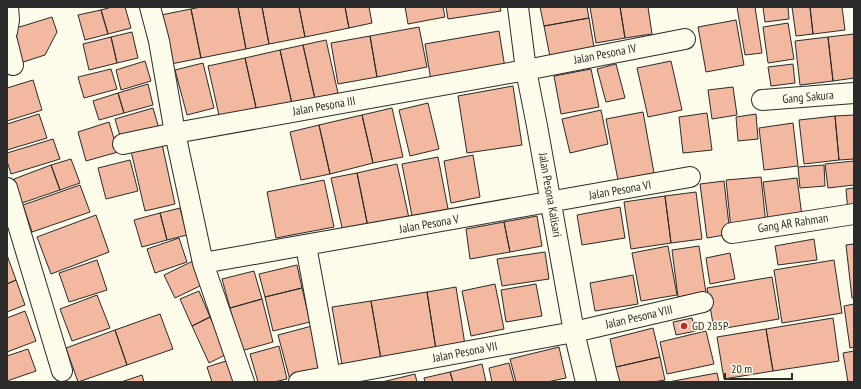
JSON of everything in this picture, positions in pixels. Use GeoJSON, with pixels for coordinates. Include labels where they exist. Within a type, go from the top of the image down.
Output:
{"type":"FeatureCollection","features":[{"type":"Feature","properties":{"kind":"street"},"geometry":{"type":"LineString","coordinates":[[7,32],[9,20],[8,7]]}},
{"type":"Feature","properties":{"kind":"street"},"geometry":{"type":"LineString","coordinates":[[150,7],[159,41],[175,133],[203,263],[244,382]]}},
{"type":"Feature","properties":{"kind":"street","name":"Jalan Pesona Kalisari"},"geometry":{"type":"LineString","coordinates":[[518,7],[526,70],[574,332],[586,382]]}},
{"type":"Feature","properties":{"kind":"street","name":"Jalan Pesona IV"},"geometry":{"type":"LineString","coordinates":[[526,70],[685,39]]}},
{"type":"Feature","properties":{"kind":"street"},"geometry":{"type":"LineString","coordinates":[[7,41],[14,65]]}},
{"type":"Feature","properties":{"kind":"street","name":"Jalan Pesona III"},"geometry":{"type":"LineString","coordinates":[[123,144],[175,133],[526,70]]}},
{"type":"Feature","properties":{"kind":"street","name":"Gang Sakura"},"geometry":{"type":"LineString","coordinates":[[762,100],[854,93]]}},
{"type":"Feature","properties":{"kind":"street","name":"Jalan Pesona VI"},"geometry":{"type":"LineString","coordinates":[[551,202],[690,177]]}},
{"type":"Feature","properties":{"kind":"street"},"geometry":{"type":"LineString","coordinates":[[7,188],[62,371]]}},
{"type":"Feature","properties":{"kind":"street","name":"Jalan Pesona V"},"geometry":{"type":"LineString","coordinates":[[203,263],[551,202]]}},
{"type":"Feature","properties":{"kind":"street","name":"Gang AR Rahman"},"geometry":{"type":"LineString","coordinates":[[732,233],[854,214]]}},
{"type":"Feature","properties":{"kind":"street"},"geometry":{"type":"LineString","coordinates":[[306,246],[330,376]]}},
{"type":"Feature","properties":{"kind":"street","name":"Jalan Pesona VIII"},"geometry":{"type":"LineString","coordinates":[[574,332],[703,302]]}},
{"type":"Feature","properties":{"kind":"street","name":"Jalan Pesona VII"},"geometry":{"type":"LineString","coordinates":[[299,382],[330,376],[356,377],[574,332]]}},
{"type":"Feature","properties":{"kind":"building"},"geometry":{"type":"Polygon","coordinates":[[[112,7],[125,7],[131,28],[108,34],[101,10],[112,7]]]}},
{"type":"Feature","properties":{"kind":"building"},"geometry":{"type":"Polygon","coordinates":[[[201,7],[238,7],[246,49],[201,58],[191,9],[201,7]]]}},
{"type":"Feature","properties":{"kind":"building"},"geometry":{"type":"Polygon","coordinates":[[[238,7],[262,7],[269,44],[246,49],[238,7]]]}},
{"type":"Feature","properties":{"kind":"building"},"geometry":{"type":"Polygon","coordinates":[[[262,7],[299,7],[305,37],[269,44],[262,7]]]}},
{"type":"Feature","properties":{"kind":"building"},"geometry":{"type":"Polygon","coordinates":[[[299,7],[345,7],[349,28],[305,37],[299,7]]]}},
{"type":"Feature","properties":{"kind":"building"},"geometry":{"type":"Polygon","coordinates":[[[345,7],[369,7],[372,23],[349,28],[345,7]]]}},
{"type":"Feature","properties":{"kind":"building"},"geometry":{"type":"Polygon","coordinates":[[[405,7],[443,7],[445,17],[408,24],[405,7]]]}},
{"type":"Feature","properties":{"kind":"building"},"geometry":{"type":"Polygon","coordinates":[[[446,7],[500,7],[501,11],[448,19],[446,7]]]}},
{"type":"Feature","properties":{"kind":"building"},"geometry":{"type":"Polygon","coordinates":[[[540,7],[587,7],[589,18],[544,26],[540,7]]]}},
{"type":"Feature","properties":{"kind":"building"},"geometry":{"type":"Polygon","coordinates":[[[590,7],[620,7],[625,38],[596,43],[590,7]]]}},
{"type":"Feature","properties":{"kind":"building"},"geometry":{"type":"Polygon","coordinates":[[[620,7],[648,7],[652,34],[625,38],[620,7]]]}},
{"type":"Feature","properties":{"kind":"building"},"geometry":{"type":"Polygon","coordinates":[[[737,7],[755,7],[762,53],[745,55],[737,7]]]}},
{"type":"Feature","properties":{"kind":"building"},"geometry":{"type":"Polygon","coordinates":[[[763,7],[788,7],[789,19],[765,22],[763,7]]]}},
{"type":"Feature","properties":{"kind":"building"},"geometry":{"type":"Polygon","coordinates":[[[792,7],[810,7],[813,34],[796,36],[792,7]]]}},
{"type":"Feature","properties":{"kind":"building"},"geometry":{"type":"Polygon","coordinates":[[[810,7],[842,7],[845,30],[813,34],[810,7]]]}},
{"type":"Feature","properties":{"kind":"building"},"geometry":{"type":"Polygon","coordinates":[[[191,9],[201,58],[171,64],[161,15],[191,9]]]}},
{"type":"Feature","properties":{"kind":"building"},"geometry":{"type":"Polygon","coordinates":[[[101,10],[108,34],[85,40],[78,15],[101,10]]]}},
{"type":"Feature","properties":{"kind":"building"},"geometry":{"type":"Polygon","coordinates":[[[52,17],[57,32],[45,55],[17,64],[13,29],[52,17]]]}},
{"type":"Feature","properties":{"kind":"building"},"geometry":{"type":"Polygon","coordinates":[[[589,18],[595,53],[551,62],[544,26],[589,18]]]}},
{"type":"Feature","properties":{"kind":"building"},"geometry":{"type":"Polygon","coordinates":[[[736,20],[744,65],[706,72],[698,27],[736,20]]]}},
{"type":"Feature","properties":{"kind":"building"},"geometry":{"type":"Polygon","coordinates":[[[788,23],[794,59],[768,63],[763,27],[788,23]]]}},
{"type":"Feature","properties":{"kind":"building"},"geometry":{"type":"Polygon","coordinates":[[[419,27],[427,67],[377,77],[370,36],[419,27]]]}},
{"type":"Feature","properties":{"kind":"building"},"geometry":{"type":"Polygon","coordinates":[[[499,31],[505,68],[431,81],[425,44],[499,31]]]}},
{"type":"Feature","properties":{"kind":"building"},"geometry":{"type":"Polygon","coordinates":[[[132,32],[138,58],[117,63],[111,37],[132,32]]]}},
{"type":"Feature","properties":{"kind":"building"},"geometry":{"type":"Polygon","coordinates":[[[854,34],[854,78],[833,81],[828,37],[854,34]]]}},
{"type":"Feature","properties":{"kind":"building"},"geometry":{"type":"Polygon","coordinates":[[[370,36],[377,77],[338,84],[331,43],[370,36]]]}},
{"type":"Feature","properties":{"kind":"building"},"geometry":{"type":"Polygon","coordinates":[[[111,37],[117,63],[89,70],[83,44],[111,37]]]}},
{"type":"Feature","properties":{"kind":"building"},"geometry":{"type":"Polygon","coordinates":[[[828,37],[833,81],[800,85],[795,41],[828,37]]]}},
{"type":"Feature","properties":{"kind":"building"},"geometry":{"type":"Polygon","coordinates":[[[326,40],[338,93],[315,99],[303,45],[326,40]]]}},
{"type":"Feature","properties":{"kind":"building"},"geometry":{"type":"Polygon","coordinates":[[[303,45],[315,99],[292,104],[280,50],[303,45]]]}},
{"type":"Feature","properties":{"kind":"building"},"geometry":{"type":"Polygon","coordinates":[[[280,50],[292,104],[257,112],[245,58],[280,50]]]}},
{"type":"Feature","properties":{"kind":"building"},"geometry":{"type":"Polygon","coordinates":[[[245,58],[257,112],[220,120],[208,66],[245,58]]]}},
{"type":"Feature","properties":{"kind":"building"},"geometry":{"type":"Polygon","coordinates":[[[145,61],[151,81],[121,90],[116,70],[145,61]]]}},
{"type":"Feature","properties":{"kind":"building"},"geometry":{"type":"Polygon","coordinates":[[[671,61],[682,110],[648,117],[637,68],[671,61]]]}},
{"type":"Feature","properties":{"kind":"building"},"geometry":{"type":"Polygon","coordinates":[[[203,63],[214,108],[187,115],[175,70],[203,63]]]}},
{"type":"Feature","properties":{"kind":"building"},"geometry":{"type":"Polygon","coordinates":[[[616,64],[625,98],[606,102],[597,69],[616,64]]]}},
{"type":"Feature","properties":{"kind":"building"},"geometry":{"type":"Polygon","coordinates":[[[793,64],[795,83],[771,86],[768,67],[793,64]]]}},
{"type":"Feature","properties":{"kind":"building"},"geometry":{"type":"Polygon","coordinates":[[[111,69],[117,89],[84,98],[78,77],[111,69]]]}},
{"type":"Feature","properties":{"kind":"building"},"geometry":{"type":"Polygon","coordinates":[[[591,69],[599,107],[561,114],[554,76],[591,69]]]}},
{"type":"Feature","properties":{"kind":"building"},"geometry":{"type":"Polygon","coordinates":[[[33,80],[42,110],[7,121],[7,88],[33,80]]]}},
{"type":"Feature","properties":{"kind":"building"},"geometry":{"type":"Polygon","coordinates":[[[148,84],[153,105],[124,113],[118,93],[148,84]]]}},
{"type":"Feature","properties":{"kind":"building"},"geometry":{"type":"Polygon","coordinates":[[[513,86],[522,145],[467,153],[458,96],[513,86]]]}},
{"type":"Feature","properties":{"kind":"building"},"geometry":{"type":"Polygon","coordinates":[[[733,87],[737,115],[712,119],[708,90],[733,87]]]}},
{"type":"Feature","properties":{"kind":"building"},"geometry":{"type":"Polygon","coordinates":[[[118,93],[124,113],[99,120],[93,101],[118,93]]]}},
{"type":"Feature","properties":{"kind":"building"},"geometry":{"type":"Polygon","coordinates":[[[428,103],[439,149],[410,156],[399,110],[428,103]]]}},
{"type":"Feature","properties":{"kind":"building"},"geometry":{"type":"Polygon","coordinates":[[[153,108],[160,132],[122,143],[115,119],[153,108]]]}},
{"type":"Feature","properties":{"kind":"building"},"geometry":{"type":"Polygon","coordinates":[[[392,108],[403,157],[373,163],[362,115],[392,108]]]}},
{"type":"Feature","properties":{"kind":"building"},"geometry":{"type":"Polygon","coordinates":[[[601,110],[608,144],[570,153],[562,119],[601,110]]]}},
{"type":"Feature","properties":{"kind":"building"},"geometry":{"type":"Polygon","coordinates":[[[643,112],[654,173],[618,180],[606,119],[643,112]]]}},
{"type":"Feature","properties":{"kind":"building"},"geometry":{"type":"Polygon","coordinates":[[[707,113],[712,150],[683,153],[679,117],[707,113]]]}},
{"type":"Feature","properties":{"kind":"building"},"geometry":{"type":"Polygon","coordinates":[[[39,114],[47,138],[7,150],[7,124],[39,114]]]}},
{"type":"Feature","properties":{"kind":"building"},"geometry":{"type":"Polygon","coordinates":[[[756,114],[758,139],[738,141],[736,117],[756,114]]]}},
{"type":"Feature","properties":{"kind":"building"},"geometry":{"type":"Polygon","coordinates":[[[362,115],[373,163],[330,174],[319,125],[362,115]]]}},
{"type":"Feature","properties":{"kind":"building"},"geometry":{"type":"Polygon","coordinates":[[[854,115],[854,159],[839,160],[835,116],[854,115]]]}},
{"type":"Feature","properties":{"kind":"building"},"geometry":{"type":"Polygon","coordinates":[[[835,116],[839,160],[804,164],[799,120],[835,116]]]}},
{"type":"Feature","properties":{"kind":"building"},"geometry":{"type":"Polygon","coordinates":[[[109,122],[118,152],[86,161],[78,132],[109,122]]]}},
{"type":"Feature","properties":{"kind":"building"},"geometry":{"type":"Polygon","coordinates":[[[793,123],[798,166],[764,170],[759,128],[793,123]]]}},
{"type":"Feature","properties":{"kind":"building"},"geometry":{"type":"Polygon","coordinates":[[[319,125],[330,174],[301,180],[290,132],[319,125]]]}},
{"type":"Feature","properties":{"kind":"building"},"geometry":{"type":"Polygon","coordinates":[[[53,139],[60,159],[11,174],[7,161],[7,153],[53,139]]]}},
{"type":"Feature","properties":{"kind":"building"},"geometry":{"type":"Polygon","coordinates":[[[162,144],[175,204],[145,211],[131,151],[162,144]]]}},
{"type":"Feature","properties":{"kind":"building"},"geometry":{"type":"Polygon","coordinates":[[[473,155],[480,197],[451,203],[444,161],[473,155]]]}},
{"type":"Feature","properties":{"kind":"building"},"geometry":{"type":"Polygon","coordinates":[[[438,157],[449,214],[413,221],[402,164],[438,157]]]}},
{"type":"Feature","properties":{"kind":"building"},"geometry":{"type":"Polygon","coordinates":[[[71,159],[80,183],[60,190],[51,165],[71,159]]]}},
{"type":"Feature","properties":{"kind":"building"},"geometry":{"type":"Polygon","coordinates":[[[130,160],[138,191],[106,199],[98,168],[130,160]]]}},
{"type":"Feature","properties":{"kind":"building"},"geometry":{"type":"Polygon","coordinates":[[[854,161],[854,185],[828,188],[825,164],[854,161]]]}},
{"type":"Feature","properties":{"kind":"building"},"geometry":{"type":"Polygon","coordinates":[[[397,164],[409,218],[368,227],[357,173],[397,164]]]}},
{"type":"Feature","properties":{"kind":"building"},"geometry":{"type":"Polygon","coordinates":[[[51,165],[60,190],[22,203],[14,179],[51,165]]]}},
{"type":"Feature","properties":{"kind":"building"},"geometry":{"type":"Polygon","coordinates":[[[824,165],[825,186],[800,188],[798,167],[824,165]]]}},
{"type":"Feature","properties":{"kind":"building"},"geometry":{"type":"Polygon","coordinates":[[[357,173],[368,227],[343,232],[331,178],[357,173]]]}},
{"type":"Feature","properties":{"kind":"building"},"geometry":{"type":"Polygon","coordinates":[[[761,177],[766,225],[731,229],[726,180],[761,177]]]}},
{"type":"Feature","properties":{"kind":"building"},"geometry":{"type":"Polygon","coordinates":[[[797,178],[802,216],[768,220],[763,182],[797,178]]]}},
{"type":"Feature","properties":{"kind":"building"},"geometry":{"type":"Polygon","coordinates":[[[324,180],[334,227],[276,238],[267,192],[324,180]]]}},
{"type":"Feature","properties":{"kind":"building"},"geometry":{"type":"Polygon","coordinates":[[[724,181],[730,234],[707,238],[700,184],[724,181]]]}},
{"type":"Feature","properties":{"kind":"building"},"geometry":{"type":"Polygon","coordinates":[[[80,185],[90,212],[32,232],[23,205],[80,185]]]}},
{"type":"Feature","properties":{"kind":"building"},"geometry":{"type":"Polygon","coordinates":[[[854,188],[854,211],[848,212],[846,189],[854,188]]]}},
{"type":"Feature","properties":{"kind":"building"},"geometry":{"type":"Polygon","coordinates":[[[696,192],[702,239],[671,243],[665,196],[696,192]]]}},
{"type":"Feature","properties":{"kind":"building"},"geometry":{"type":"Polygon","coordinates":[[[665,196],[671,243],[631,249],[624,202],[665,196]]]}},
{"type":"Feature","properties":{"kind":"building"},"geometry":{"type":"Polygon","coordinates":[[[620,207],[625,238],[582,245],[577,215],[620,207]]]}},
{"type":"Feature","properties":{"kind":"building"},"geometry":{"type":"Polygon","coordinates":[[[180,208],[187,235],[167,240],[160,213],[180,208]]]}},
{"type":"Feature","properties":{"kind":"building"},"geometry":{"type":"Polygon","coordinates":[[[160,213],[167,240],[142,247],[134,220],[160,213]]]}},
{"type":"Feature","properties":{"kind":"building"},"geometry":{"type":"Polygon","coordinates":[[[96,215],[109,252],[51,274],[37,237],[96,215]]]}},
{"type":"Feature","properties":{"kind":"building"},"geometry":{"type":"Polygon","coordinates":[[[537,216],[542,246],[510,252],[504,222],[537,216]]]}},
{"type":"Feature","properties":{"kind":"building"},"geometry":{"type":"Polygon","coordinates":[[[504,222],[510,252],[470,259],[466,229],[504,222]]]}},
{"type":"Feature","properties":{"kind":"building"},"geometry":{"type":"Polygon","coordinates":[[[179,238],[187,262],[155,273],[147,249],[179,238]]]}},
{"type":"Feature","properties":{"kind":"building"},"geometry":{"type":"Polygon","coordinates":[[[814,239],[817,260],[778,265],[775,246],[814,239]]]}},
{"type":"Feature","properties":{"kind":"building"},"geometry":{"type":"Polygon","coordinates":[[[854,244],[854,298],[852,298],[846,245],[854,244]]]}},
{"type":"Feature","properties":{"kind":"building"},"geometry":{"type":"Polygon","coordinates":[[[668,246],[677,295],[641,301],[632,253],[668,246]]]}},
{"type":"Feature","properties":{"kind":"building"},"geometry":{"type":"Polygon","coordinates":[[[699,246],[706,293],[678,297],[672,250],[699,246]]]}},
{"type":"Feature","properties":{"kind":"building"},"geometry":{"type":"Polygon","coordinates":[[[545,252],[549,279],[502,286],[497,259],[545,252]]]}},
{"type":"Feature","properties":{"kind":"building"},"geometry":{"type":"Polygon","coordinates":[[[730,253],[735,279],[710,284],[706,258],[730,253]]]}},
{"type":"Feature","properties":{"kind":"building"},"geometry":{"type":"Polygon","coordinates":[[[7,255],[16,280],[7,284],[7,255]]]}},
{"type":"Feature","properties":{"kind":"building"},"geometry":{"type":"Polygon","coordinates":[[[97,260],[107,290],[69,302],[59,273],[97,260]]]}},
{"type":"Feature","properties":{"kind":"building"},"geometry":{"type":"Polygon","coordinates":[[[834,260],[842,313],[782,323],[774,270],[834,260]]]}},
{"type":"Feature","properties":{"kind":"building"},"geometry":{"type":"Polygon","coordinates":[[[193,261],[204,284],[175,298],[164,275],[193,261]]]}},
{"type":"Feature","properties":{"kind":"building"},"geometry":{"type":"Polygon","coordinates":[[[297,265],[302,288],[265,297],[259,274],[297,265]]]}},
{"type":"Feature","properties":{"kind":"building"},"geometry":{"type":"Polygon","coordinates":[[[254,271],[262,299],[230,308],[222,279],[254,271]]]}},
{"type":"Feature","properties":{"kind":"building"},"geometry":{"type":"Polygon","coordinates":[[[633,275],[638,304],[595,311],[590,283],[633,275]]]}},
{"type":"Feature","properties":{"kind":"building"},"geometry":{"type":"Polygon","coordinates":[[[772,277],[779,319],[714,330],[707,288],[772,277]]]}},
{"type":"Feature","properties":{"kind":"building"},"geometry":{"type":"Polygon","coordinates":[[[16,280],[25,305],[7,312],[7,284],[16,280]]]}},
{"type":"Feature","properties":{"kind":"building"},"geometry":{"type":"Polygon","coordinates":[[[495,284],[504,329],[471,336],[462,291],[495,284]]]}},
{"type":"Feature","properties":{"kind":"building"},"geometry":{"type":"Polygon","coordinates":[[[536,284],[542,316],[506,322],[501,290],[536,284]]]}},
{"type":"Feature","properties":{"kind":"building"},"geometry":{"type":"Polygon","coordinates":[[[456,287],[465,345],[436,350],[427,292],[456,287]]]}},
{"type":"Feature","properties":{"kind":"building"},"geometry":{"type":"Polygon","coordinates":[[[302,288],[310,322],[273,331],[265,297],[302,288]]]}},
{"type":"Feature","properties":{"kind":"building"},"geometry":{"type":"Polygon","coordinates":[[[199,291],[210,317],[192,326],[180,299],[199,291]]]}},
{"type":"Feature","properties":{"kind":"building"},"geometry":{"type":"Polygon","coordinates":[[[427,292],[436,350],[381,359],[371,301],[427,292]]]}},
{"type":"Feature","properties":{"kind":"building"},"geometry":{"type":"Polygon","coordinates":[[[97,295],[110,328],[72,341],[60,309],[97,295]]]}},
{"type":"Feature","properties":{"kind":"building"},"geometry":{"type":"Polygon","coordinates":[[[262,299],[273,342],[241,351],[230,308],[262,299]]]}},
{"type":"Feature","properties":{"kind":"building"},"geometry":{"type":"Polygon","coordinates":[[[371,301],[381,359],[342,365],[332,307],[371,301]]]}},
{"type":"Feature","properties":{"kind":"building"},"geometry":{"type":"Polygon","coordinates":[[[854,304],[854,347],[850,348],[844,306],[854,304]]]}},
{"type":"Feature","properties":{"kind":"building"},"geometry":{"type":"Polygon","coordinates":[[[25,311],[36,341],[7,352],[7,318],[25,311]]]}},
{"type":"Feature","properties":{"kind":"building"},"geometry":{"type":"Polygon","coordinates":[[[160,314],[173,349],[127,365],[115,330],[160,314]]]}},
{"type":"Feature","properties":{"kind":"building"},"geometry":{"type":"Polygon","coordinates":[[[210,317],[227,354],[209,363],[192,326],[210,317]]]}},
{"type":"Feature","properties":{"kind":"building","name":"GD 285P"},"geometry":{"type":"Polygon","coordinates":[[[692,318],[696,331],[676,335],[673,322],[692,318]]]}},
{"type":"Feature","properties":{"kind":"building"},"geometry":{"type":"Polygon","coordinates":[[[833,318],[839,361],[773,371],[766,329],[833,318]]]}},
{"type":"Feature","properties":{"kind":"building"},"geometry":{"type":"Polygon","coordinates":[[[312,326],[324,371],[290,380],[278,335],[312,326]]]}},
{"type":"Feature","properties":{"kind":"building"},"geometry":{"type":"Polygon","coordinates":[[[653,328],[660,357],[616,367],[610,339],[653,328]]]}},
{"type":"Feature","properties":{"kind":"building"},"geometry":{"type":"Polygon","coordinates":[[[766,329],[773,371],[724,379],[717,337],[766,329]]]}},
{"type":"Feature","properties":{"kind":"building"},"geometry":{"type":"Polygon","coordinates":[[[115,330],[127,365],[78,382],[66,348],[115,330]]]}},
{"type":"Feature","properties":{"kind":"building"},"geometry":{"type":"Polygon","coordinates":[[[706,331],[714,364],[667,374],[660,342],[706,331]]]}},
{"type":"Feature","properties":{"kind":"building"},"geometry":{"type":"Polygon","coordinates":[[[279,346],[287,379],[274,382],[258,382],[250,354],[279,346]]]}},
{"type":"Feature","properties":{"kind":"building"},"geometry":{"type":"Polygon","coordinates":[[[559,347],[566,378],[547,382],[516,382],[510,359],[559,347]]]}},
{"type":"Feature","properties":{"kind":"building"},"geometry":{"type":"Polygon","coordinates":[[[28,349],[36,371],[7,381],[7,356],[28,349]]]}},
{"type":"Feature","properties":{"kind":"building"},"geometry":{"type":"Polygon","coordinates":[[[854,351],[854,382],[848,382],[843,353],[854,351]]]}},
{"type":"Feature","properties":{"kind":"building"},"geometry":{"type":"Polygon","coordinates":[[[660,357],[665,380],[654,382],[620,382],[616,367],[660,357]]]}},
{"type":"Feature","properties":{"kind":"building"},"geometry":{"type":"Polygon","coordinates":[[[226,361],[234,382],[212,382],[207,367],[226,361]]]}},
{"type":"Feature","properties":{"kind":"building"},"geometry":{"type":"Polygon","coordinates":[[[509,363],[514,382],[492,382],[489,368],[509,363]]]}},
{"type":"Feature","properties":{"kind":"building"},"geometry":{"type":"Polygon","coordinates":[[[482,364],[486,382],[453,382],[450,372],[482,364]]]}},
{"type":"Feature","properties":{"kind":"building"},"geometry":{"type":"Polygon","coordinates":[[[450,372],[453,382],[425,382],[424,378],[450,372]]]}},
{"type":"Feature","properties":{"kind":"building"},"geometry":{"type":"Polygon","coordinates":[[[717,373],[719,382],[668,382],[717,373]]]}},
{"type":"Feature","properties":{"kind":"building"},"geometry":{"type":"Polygon","coordinates":[[[415,374],[417,382],[382,382],[415,374]]]}},
{"type":"Feature","properties":{"kind":"building"},"geometry":{"type":"Polygon","coordinates":[[[142,375],[144,382],[121,382],[142,375]]]}},
{"type":"Feature","properties":{"kind":"place","name":"GD 285P"},"geometry":{"type":"Point","coordinates":[684,326]}}]}
